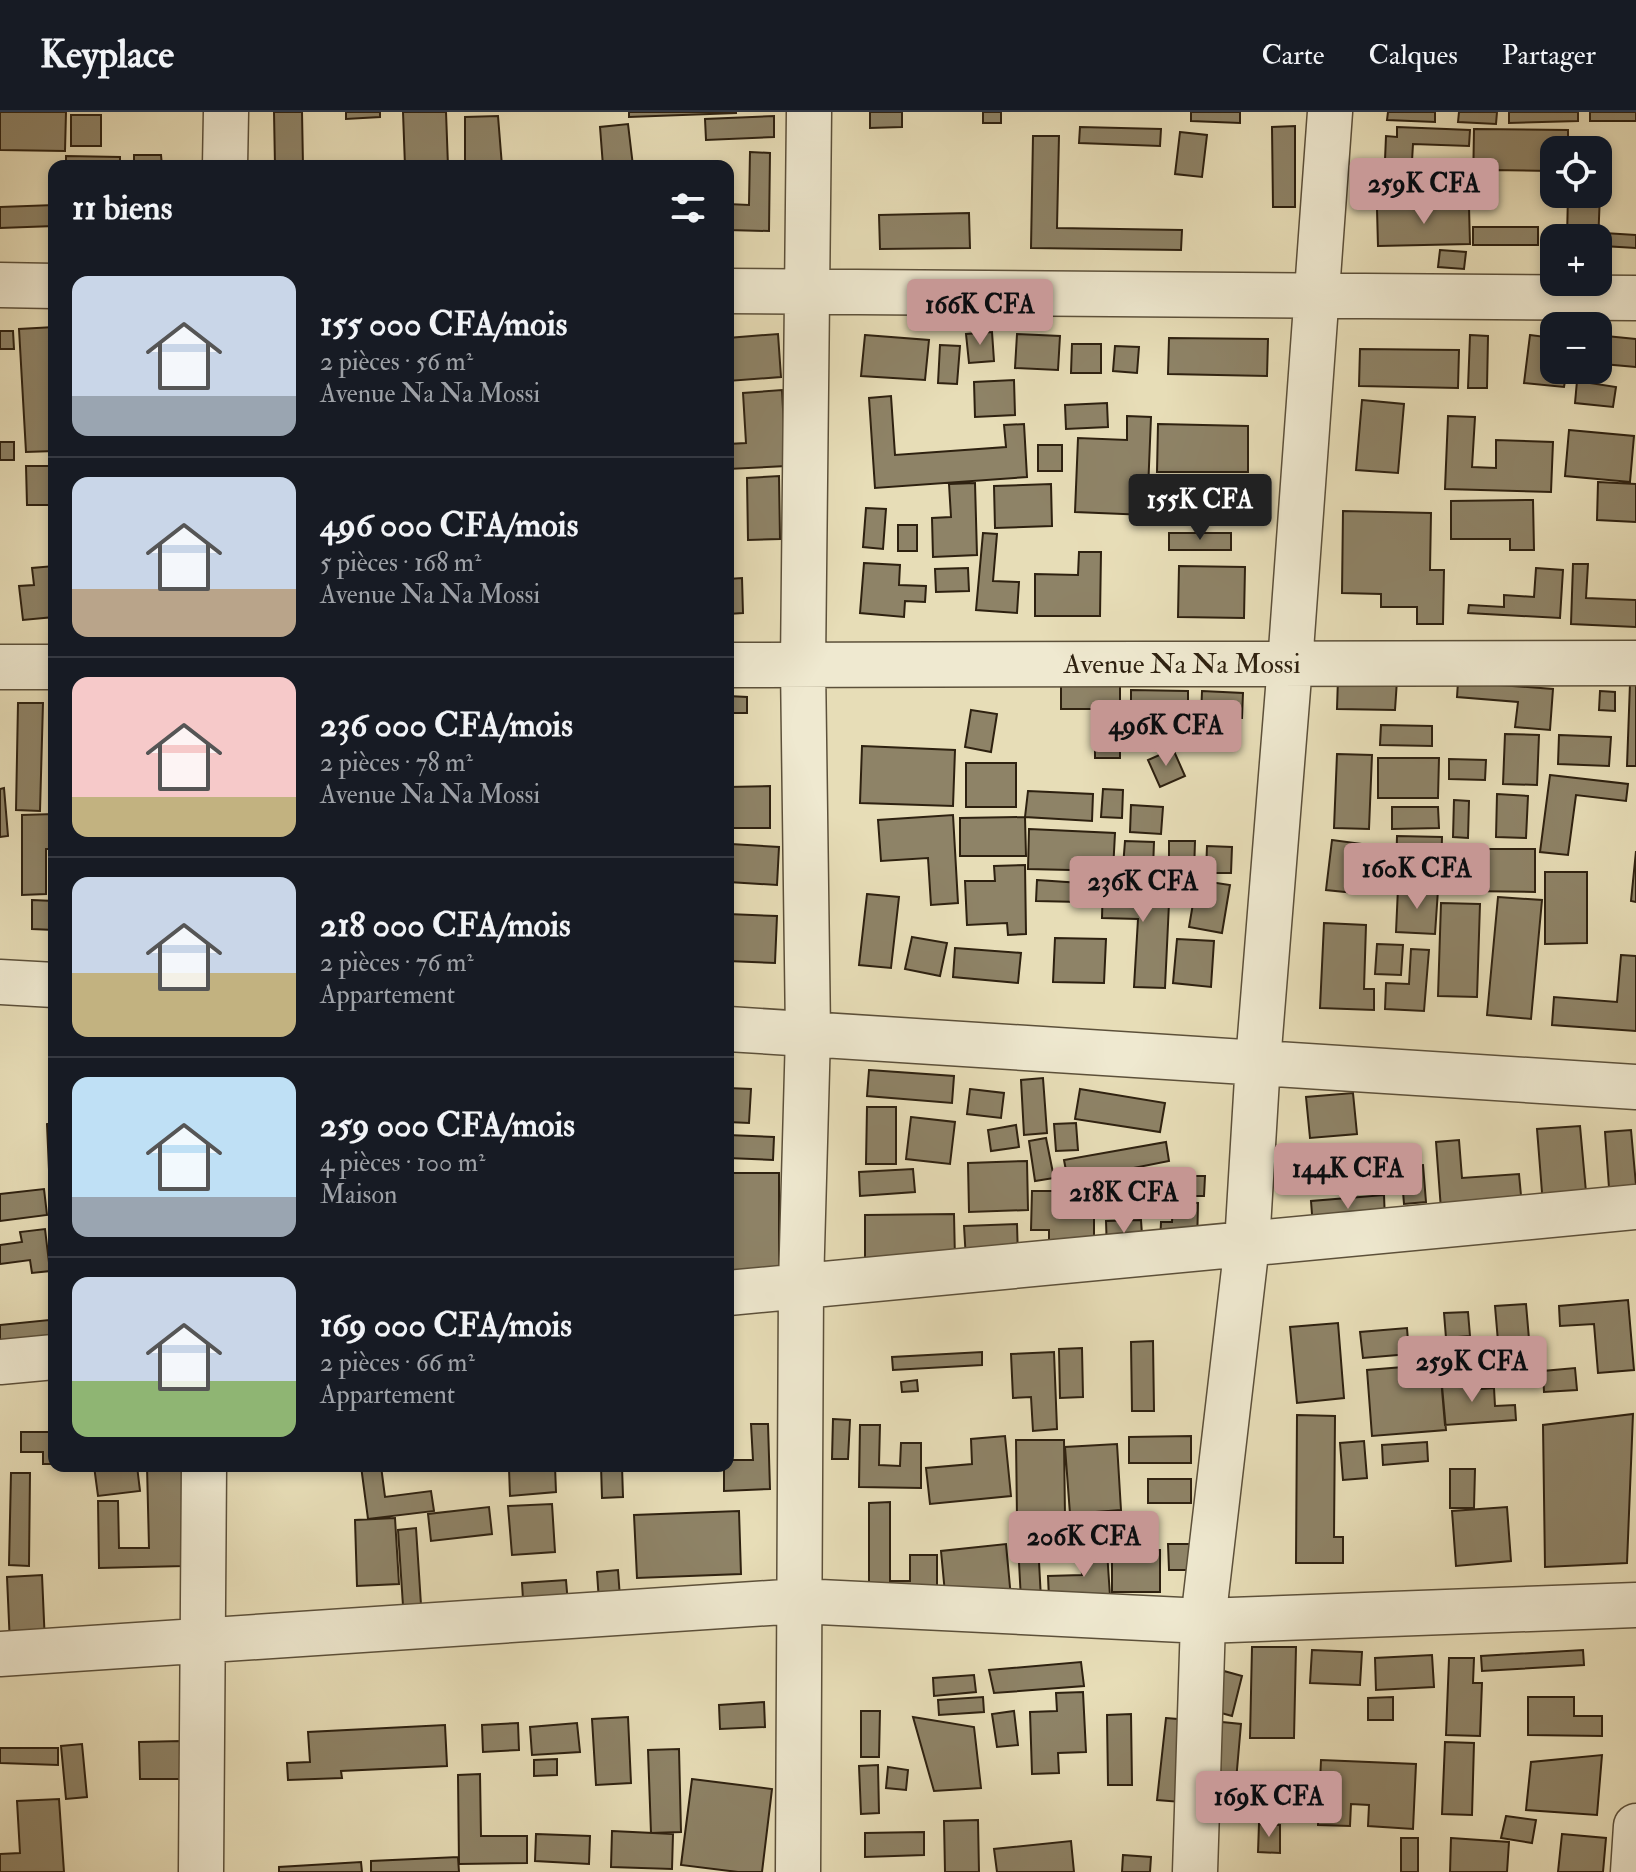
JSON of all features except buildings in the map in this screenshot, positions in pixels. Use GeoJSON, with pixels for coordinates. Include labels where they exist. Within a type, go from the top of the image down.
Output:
{"type":"FeatureCollection","features":[{"type":"Feature","properties":{"kind":"street"},"geometry":{"type":"LineString","coordinates":[[225,160],[226,112]]}},
{"type":"Feature","properties":{"kind":"street"},"geometry":{"type":"LineString","coordinates":[[798,1872],[801,1286],[808,1034],[803,665],[809,112]]}},
{"type":"Feature","properties":{"kind":"street"},"geometry":{"type":"LineString","coordinates":[[1195,1872],[1203,1621],[1247,1244],[1330,112]]}},
{"type":"Feature","properties":{"kind":"street"},"geometry":{"type":"LineString","coordinates":[[0,285],[48,286]]}},
{"type":"Feature","properties":{"kind":"street"},"geometry":{"type":"LineString","coordinates":[[734,291],[1636,298]]}},
{"type":"Feature","properties":{"kind":"street","name":"Avenue Na Na Mossi"},"geometry":{"type":"LineString","coordinates":[[734,665],[1636,663]]}},
{"type":"Feature","properties":{"kind":"street"},"geometry":{"type":"LineString","coordinates":[[0,667],[48,667]]}},
{"type":"Feature","properties":{"kind":"street"},"geometry":{"type":"LineString","coordinates":[[0,982],[48,985]]}},
{"type":"Feature","properties":{"kind":"street"},"geometry":{"type":"LineString","coordinates":[[734,1029],[1636,1087]]}},
{"type":"Feature","properties":{"kind":"street"},"geometry":{"type":"LineString","coordinates":[[734,1292],[1636,1207]]}},
{"type":"Feature","properties":{"kind":"street"},"geometry":{"type":"LineString","coordinates":[[0,1362],[48,1358]]}},
{"type":"Feature","properties":{"kind":"street"},"geometry":{"type":"LineString","coordinates":[[201,1872],[204,1472]]}},
{"type":"Feature","properties":{"kind":"street"},"geometry":{"type":"LineString","coordinates":[[0,1654],[799,1601],[1203,1621],[1636,1605]]}},
{"type":"Feature","properties":{"kind":"street"},"geometry":{"type":"LineString","coordinates":[[1633,1872],[1636,1826]]}}]}
